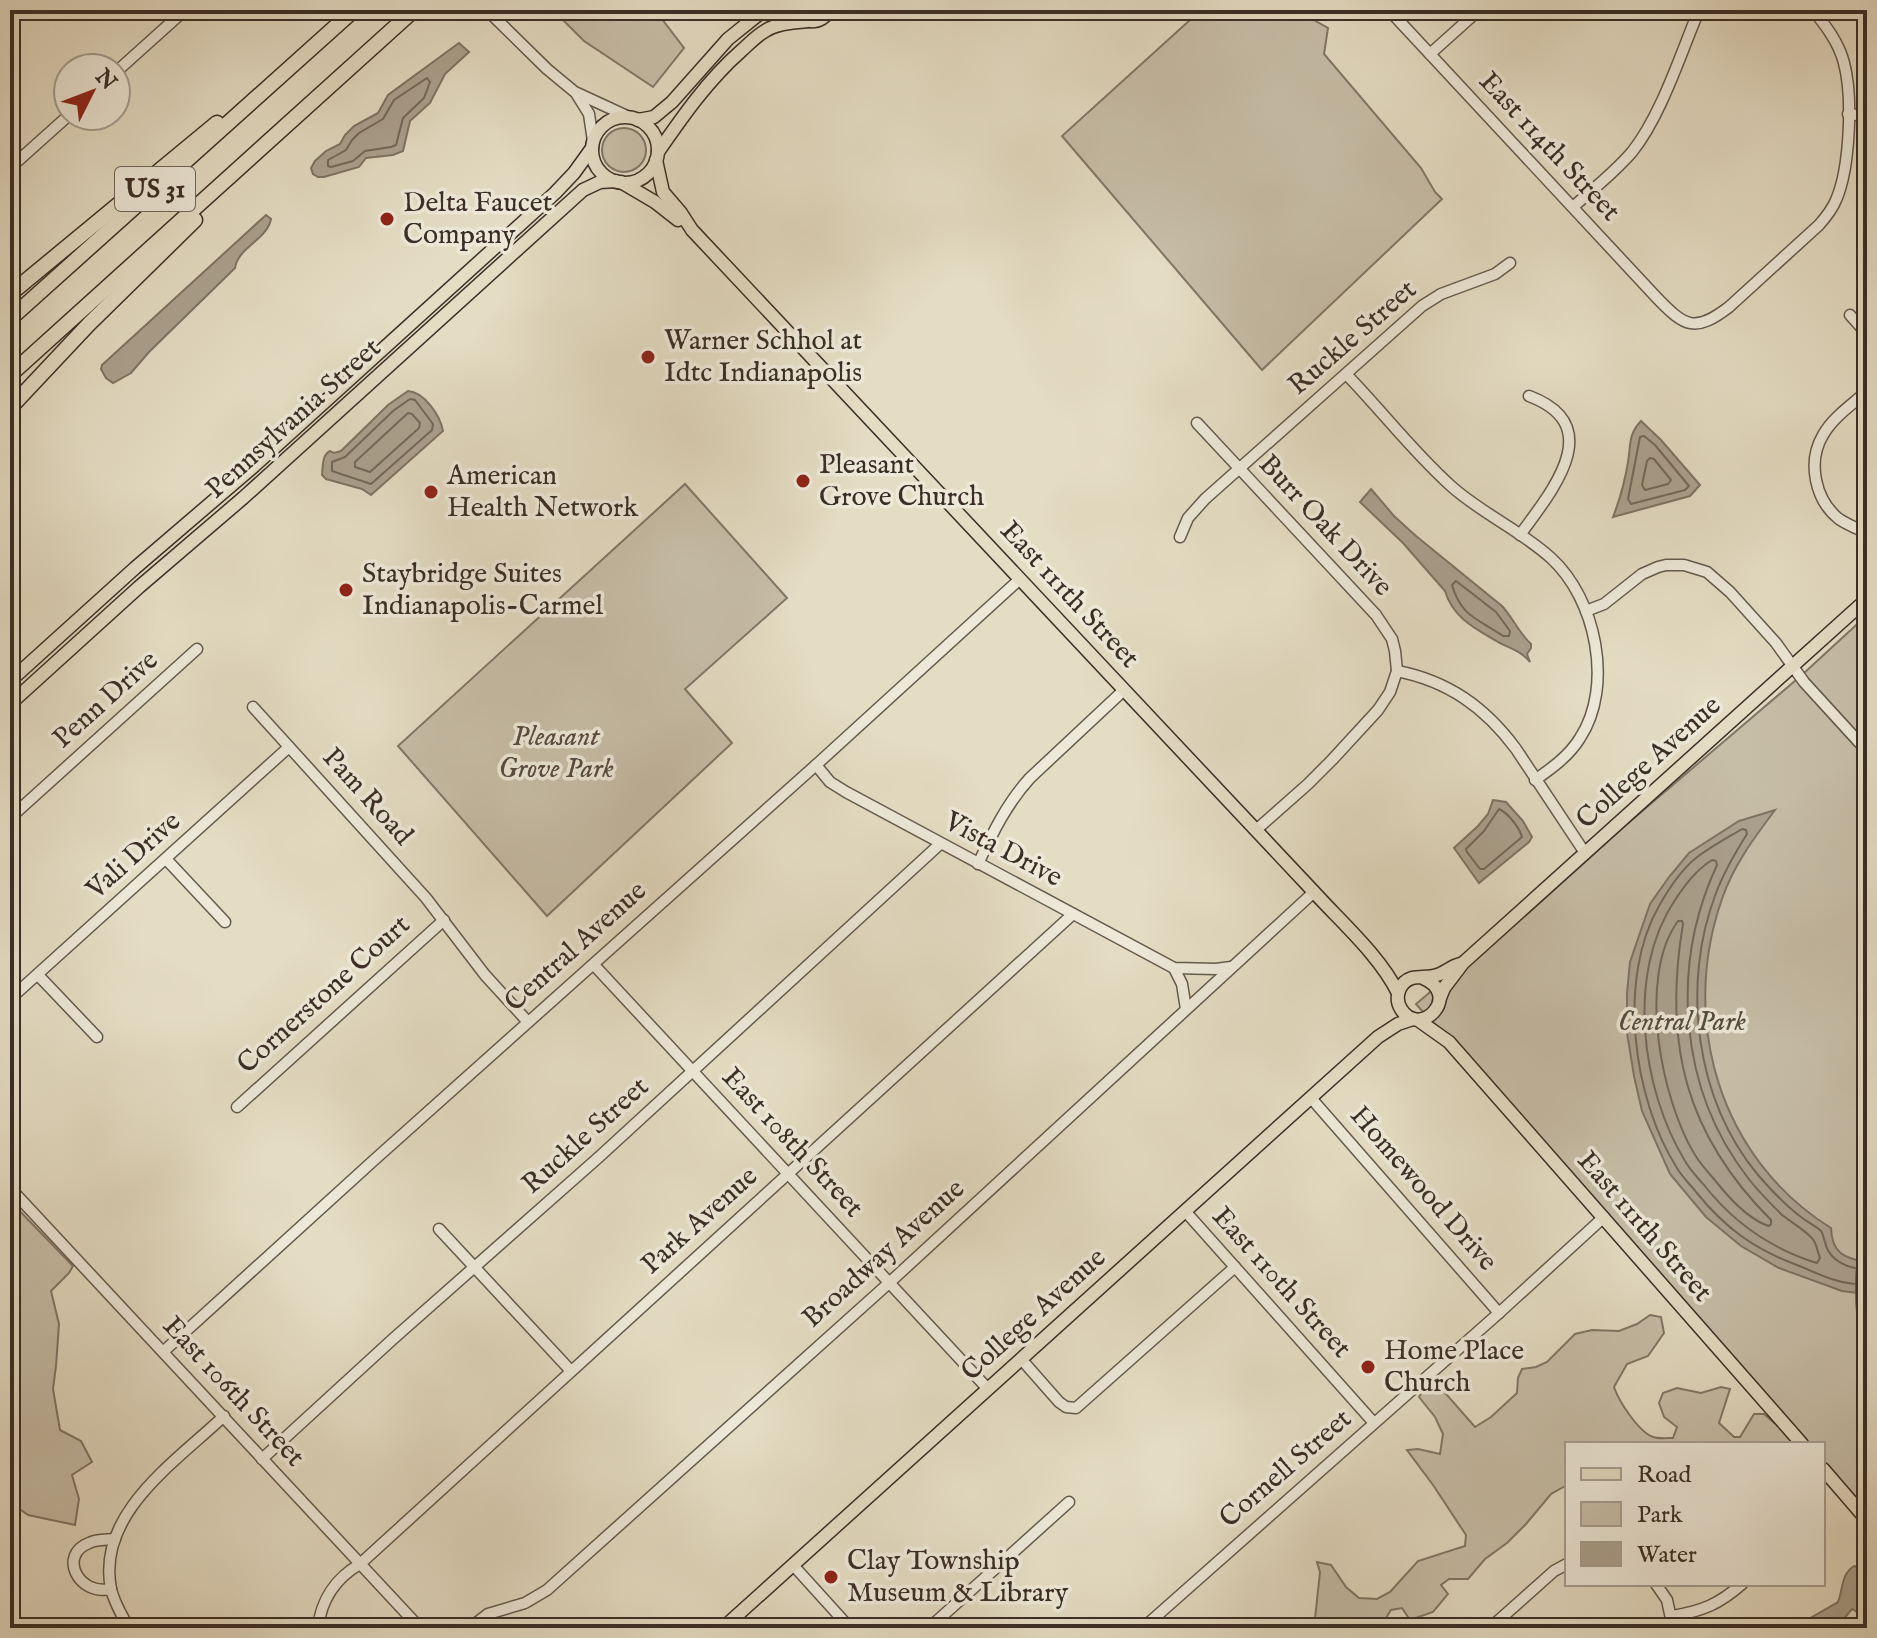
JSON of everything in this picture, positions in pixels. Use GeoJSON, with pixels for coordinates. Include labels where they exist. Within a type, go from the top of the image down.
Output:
{"type":"FeatureCollection","features":[{"type":"Feature","properties":{"kind":"highway","name":"US 31"},"geometry":{"type":"LineString","coordinates":[[10,319],[354,10]]}},
{"type":"Feature","properties":{"kind":"highway","name":"US 31"},"geometry":{"type":"LineString","coordinates":[[10,375],[414,10]]}},
{"type":"Feature","properties":{"kind":"highway"},"geometry":{"type":"LineString","coordinates":[[10,294],[200,136],[300,60]]}},
{"type":"Feature","properties":{"kind":"highway"},"geometry":{"type":"LineString","coordinates":[[10,408],[284,128]]}},
{"type":"Feature","properties":{"kind":"main road"},"geometry":{"type":"LineString","coordinates":[[764,10],[728,39],[672,102],[654,117],[620,117],[603,125],[593,144],[598,169],[618,182],[643,178],[704,89],[725,65],[766,30],[778,25],[817,21],[830,10]]}},
{"type":"Feature","properties":{"kind":"main road"},"geometry":{"type":"LineString","coordinates":[[793,10],[807,21]]}},
{"type":"Feature","properties":{"kind":"main road"},"geometry":{"type":"LineString","coordinates":[[634,119],[647,125],[653,133],[657,156]]}},
{"type":"Feature","properties":{"kind":"main road","name":"Pennsylvania Street"},"geometry":{"type":"LineString","coordinates":[[10,681],[254,466],[555,193],[574,173],[593,144]]}},
{"type":"Feature","properties":{"kind":"main road","name":"East 111th Street"},"geometry":{"type":"LineString","coordinates":[[657,156],[658,178],[663,192],[692,230],[1314,892],[1375,959],[1398,996]]}},
{"type":"Feature","properties":{"kind":"main road","name":"Pennsylvania Street"},"geometry":{"type":"LineString","coordinates":[[10,704],[583,190],[600,182],[618,182]]}},
{"type":"Feature","properties":{"kind":"main road","name":"East 111th Street"},"geometry":{"type":"LineString","coordinates":[[618,182],[655,202],[692,230]]}},
{"type":"Feature","properties":{"kind":"main road","name":"College Avenue"},"geometry":{"type":"LineString","coordinates":[[1439,1002],[1444,988],[1463,963],[1867,599]]}},
{"type":"Feature","properties":{"kind":"main road","name":"East 111th Street"},"geometry":{"type":"LineString","coordinates":[[1375,959],[1404,974],[1420,977]]}},
{"type":"Feature","properties":{"kind":"main road","name":"College Avenue"},"geometry":{"type":"LineString","coordinates":[[1420,977],[1443,973],[1463,963]]}},
{"type":"Feature","properties":{"kind":"main road"},"geometry":{"type":"LineString","coordinates":[[1420,977],[1435,985],[1439,1002],[1430,1016],[1415,1019],[1402,1012],[1398,996],[1405,982],[1420,977]]}},
{"type":"Feature","properties":{"kind":"main road","name":"College Avenue"},"geometry":{"type":"LineString","coordinates":[[1378,1037],[1391,1017],[1398,996]]}},
{"type":"Feature","properties":{"kind":"main road","name":"East 111th Street"},"geometry":{"type":"LineString","coordinates":[[1439,1002],[1439,1018],[1449,1042]]}},
{"type":"Feature","properties":{"kind":"main road","name":"East 111th Street"},"geometry":{"type":"LineString","coordinates":[[1415,1019],[1449,1042],[1800,1442]]}},
{"type":"Feature","properties":{"kind":"main road","name":"College Avenue"},"geometry":{"type":"LineString","coordinates":[[723,1628],[1378,1037],[1398,1024],[1415,1019]]}},
{"type":"Feature","properties":{"kind":"main road"},"geometry":{"type":"LineString","coordinates":[[1825,1471],[1867,1520]]}},
{"type":"Feature","properties":{"kind":"street"},"geometry":{"type":"LineString","coordinates":[[132,58],[185,10]]}},
{"type":"Feature","properties":{"kind":"street"},"geometry":{"type":"LineString","coordinates":[[487,10],[576,93],[634,119]]}},
{"type":"Feature","properties":{"kind":"street","name":"East 114th Street"},"geometry":{"type":"LineString","coordinates":[[1389,10],[1674,316],[1690,323],[1714,319],[1828,215],[1844,173],[1848,114]]}},
{"type":"Feature","properties":{"kind":"street"},"geometry":{"type":"LineString","coordinates":[[1430,54],[1479,10]]}},
{"type":"Feature","properties":{"kind":"street"},"geometry":{"type":"LineString","coordinates":[[1573,207],[1619,166],[1649,127],[1699,10]]}},
{"type":"Feature","properties":{"kind":"street"},"geometry":{"type":"LineString","coordinates":[[1813,10],[1836,42],[1844,62],[1848,114],[1867,116]]}},
{"type":"Feature","properties":{"kind":"street"},"geometry":{"type":"LineString","coordinates":[[576,93],[589,114],[593,144]]}},
{"type":"Feature","properties":{"kind":"street"},"geometry":{"type":"LineString","coordinates":[[10,168],[52,130]]}},
{"type":"Feature","properties":{"kind":"street"},"geometry":{"type":"LineString","coordinates":[[10,146],[21,158]]}},
{"type":"Feature","properties":{"kind":"street","name":"Ruckle Street"},"geometry":{"type":"LineString","coordinates":[[1180,537],[1195,509],[1396,327],[1434,298],[1495,274],[1510,263]]}},
{"type":"Feature","properties":{"kind":"street"},"geometry":{"type":"LineString","coordinates":[[1850,315],[1867,334]]}},
{"type":"Feature","properties":{"kind":"street"},"geometry":{"type":"LineString","coordinates":[[1346,374],[1455,490],[1551,557],[1571,581],[1586,611],[1592,630],[1596,700],[1587,725],[1575,745],[1535,780]]}},
{"type":"Feature","properties":{"kind":"street"},"geometry":{"type":"LineString","coordinates":[[1867,391],[1828,428],[1818,445],[1814,463],[1815,480],[1831,510],[1846,523],[1867,533]]}},
{"type":"Feature","properties":{"kind":"street"},"geometry":{"type":"LineString","coordinates":[[1520,535],[1561,476],[1568,449],[1567,432],[1559,416],[1546,404],[1529,396]]}},
{"type":"Feature","properties":{"kind":"street","name":"Burr Oak Drive"},"geometry":{"type":"LineString","coordinates":[[1197,423],[1385,626],[1392,639],[1397,671]]}},
{"type":"Feature","properties":{"kind":"street"},"geometry":{"type":"LineString","coordinates":[[1586,611],[1604,604],[1649,570],[1666,565],[1690,566],[1707,572],[1722,583],[1776,643],[1804,682],[1867,751]]}},
{"type":"Feature","properties":{"kind":"street","name":"Central Avenue"},"geometry":{"type":"LineString","coordinates":[[164,1351],[1020,579]]}},
{"type":"Feature","properties":{"kind":"street","name":"Penn Drive"},"geometry":{"type":"LineString","coordinates":[[10,818],[197,649]]}},
{"type":"Feature","properties":{"kind":"street"},"geometry":{"type":"LineString","coordinates":[[1256,830],[1308,784],[1378,710],[1390,692],[1397,671],[1454,691],[1481,709],[1504,733],[1585,853]]}},
{"type":"Feature","properties":{"kind":"street"},"geometry":{"type":"LineString","coordinates":[[978,864],[1019,790],[1124,690]]}},
{"type":"Feature","properties":{"kind":"street","name":"Pam Road"},"geometry":{"type":"LineString","coordinates":[[253,707],[444,920],[485,975],[528,1022]]}},
{"type":"Feature","properties":{"kind":"street","name":"Vali Drive"},"geometry":{"type":"LineString","coordinates":[[10,999],[289,747]]}},
{"type":"Feature","properties":{"kind":"street","name":"Vista Drive"},"geometry":{"type":"LineString","coordinates":[[816,765],[839,788],[1174,968],[1216,969],[1233,966]]}},
{"type":"Feature","properties":{"kind":"street","name":"Ruckle Street"},"geometry":{"type":"LineString","coordinates":[[262,1459],[940,844]]}},
{"type":"Feature","properties":{"kind":"street"},"geometry":{"type":"LineString","coordinates":[[166,859],[225,922]]}},
{"type":"Feature","properties":{"kind":"street","name":"Broadway Avenue"},"geometry":{"type":"LineString","coordinates":[[470,1628],[488,1614],[525,1603],[547,1590],[889,1283],[1314,892]]}},
{"type":"Feature","properties":{"kind":"street","name":"Park Avenue"},"geometry":{"type":"LineString","coordinates":[[318,1628],[325,1598],[345,1574],[360,1564],[1073,914]]}},
{"type":"Feature","properties":{"kind":"street","name":"Cornerstone Court"},"geometry":{"type":"LineString","coordinates":[[237,1107],[444,920]]}},
{"type":"Feature","properties":{"kind":"street","name":"East 108th Street"},"geometry":{"type":"LineString","coordinates":[[594,965],[988,1389]]}},
{"type":"Feature","properties":{"kind":"street"},"geometry":{"type":"LineString","coordinates":[[1174,968],[1182,984],[1186,1009]]}},
{"type":"Feature","properties":{"kind":"street"},"geometry":{"type":"LineString","coordinates":[[38,975],[97,1037]]}},
{"type":"Feature","properties":{"kind":"street","name":"Homewood Drive"},"geometry":{"type":"LineString","coordinates":[[1311,1098],[1499,1313]]}},
{"type":"Feature","properties":{"kind":"street","name":"East 106th Street"},"geometry":{"type":"LineString","coordinates":[[10,1188],[420,1628]]}},
{"type":"Feature","properties":{"kind":"street","name":"East 110th Street"},"geometry":{"type":"LineString","coordinates":[[1185,1211],[1374,1423]]}},
{"type":"Feature","properties":{"kind":"street","name":"Cornell Street"},"geometry":{"type":"LineString","coordinates":[[1143,1628],[1604,1217]]}},
{"type":"Feature","properties":{"kind":"street"},"geometry":{"type":"LineString","coordinates":[[439,1229],[571,1371]]}},
{"type":"Feature","properties":{"kind":"street"},"geometry":{"type":"LineString","coordinates":[[1867,1234],[1862,1270],[1862,1314],[1867,1347]]}},
{"type":"Feature","properties":{"kind":"street"},"geometry":{"type":"LineString","coordinates":[[1022,1360],[1059,1402],[1076,1408],[1235,1267]]}},
{"type":"Feature","properties":{"kind":"street"},"geometry":{"type":"LineString","coordinates":[[129,1628],[111,1589],[110,1559],[123,1520],[143,1492],[224,1416]]}},
{"type":"Feature","properties":{"kind":"street"},"geometry":{"type":"LineString","coordinates":[[929,1628],[1069,1502]]}},
{"type":"Feature","properties":{"kind":"street"},"geometry":{"type":"LineString","coordinates":[[111,1589],[103,1591],[82,1583],[77,1576],[74,1558],[84,1544],[115,1539]]}},
{"type":"Feature","properties":{"kind":"street"},"geometry":{"type":"LineString","coordinates":[[793,1565],[850,1628]]}},
{"type":"Feature","properties":{"kind":"street"},"geometry":{"type":"LineString","coordinates":[[1490,1628],[1554,1571],[1565,1565]]}},
{"type":"Feature","properties":{"kind":"street"},"geometry":{"type":"LineString","coordinates":[[1657,1586],[1667,1600],[1673,1628]]}},
{"type":"Feature","properties":{"kind":"street"},"geometry":{"type":"LineString","coordinates":[[1672,1616],[1710,1607],[1740,1586]]}},
{"type":"Feature","properties":{"kind":"green space"},"geometry":{"type":"Polygon","coordinates":[[[553,10],[655,10],[684,48],[653,87],[584,41],[553,10]]]}},
{"type":"Feature","properties":{"kind":"green space"},"geometry":{"type":"Polygon","coordinates":[[[1201,10],[1296,10],[1328,28],[1324,54],[1421,168],[1442,199],[1262,370],[1062,136],[1201,10]]]}},
{"type":"Feature","properties":{"kind":"green space"},"geometry":{"type":"Polygon","coordinates":[[[624,128],[639,135],[646,150],[639,165],[624,172],[609,165],[602,150],[609,135],[624,128]]]}},
{"type":"Feature","properties":{"kind":"green space","name":"Pleasant Grove Park"},"geometry":{"type":"Polygon","coordinates":[[[685,484],[787,598],[685,689],[732,743],[547,916],[398,746],[685,484]]]}},
{"type":"Feature","properties":{"kind":"green space","name":"Central Park"},"geometry":{"type":"Polygon","coordinates":[[[1867,615],[1867,1510],[1825,1462],[1825,1442],[1806,1442],[1416,1004],[1803,674],[1867,615]]]}},
{"type":"Feature","properties":{"kind":"green space"},"geometry":{"type":"Polygon","coordinates":[[[10,1201],[73,1266],[51,1291],[59,1324],[53,1389],[60,1430],[81,1441],[92,1462],[72,1475],[79,1499],[75,1525],[28,1515],[10,1502],[10,1201]]]}},
{"type":"Feature","properties":{"kind":"green space"},"geometry":{"type":"Polygon","coordinates":[[[1650,1315],[1661,1317],[1664,1333],[1648,1356],[1627,1364],[1614,1387],[1625,1408],[1648,1434],[1673,1438],[1677,1427],[1664,1417],[1659,1403],[1663,1393],[1677,1388],[1701,1393],[1721,1387],[1730,1389],[1719,1423],[1734,1437],[1740,1437],[1754,1414],[1764,1414],[1794,1440],[1565,1442],[1565,1486],[1551,1494],[1526,1524],[1485,1559],[1468,1579],[1449,1579],[1441,1585],[1448,1594],[1433,1612],[1410,1620],[1402,1608],[1391,1610],[1384,1621],[1400,1628],[1314,1628],[1320,1572],[1317,1562],[1331,1565],[1346,1587],[1359,1598],[1377,1599],[1390,1592],[1418,1561],[1465,1546],[1466,1535],[1407,1450],[1440,1454],[1443,1434],[1435,1417],[1419,1397],[1427,1383],[1433,1379],[1475,1427],[1517,1393],[1522,1369],[1547,1362],[1575,1334],[1592,1330],[1619,1331],[1650,1315]]]}},
{"type":"Feature","properties":{"kind":"water"},"geometry":{"type":"Polygon","coordinates":[[[459,43],[469,52],[445,74],[430,103],[410,121],[403,151],[366,158],[359,167],[324,177],[313,174],[311,168],[315,161],[340,144],[354,126],[378,113],[388,95],[459,43]]]}},
{"type":"Feature","properties":{"kind":"water"},"geometry":{"type":"Polygon","coordinates":[[[266,215],[271,219],[264,233],[241,254],[235,268],[131,373],[113,383],[106,378],[102,365],[266,215]]]}},
{"type":"Feature","properties":{"kind":"water"},"geometry":{"type":"Polygon","coordinates":[[[408,391],[420,395],[430,405],[443,431],[371,495],[362,489],[326,479],[322,475],[327,453],[341,451],[388,405],[408,391]]]}},
{"type":"Feature","properties":{"kind":"water"},"geometry":{"type":"Polygon","coordinates":[[[1641,421],[1700,485],[1690,496],[1613,517],[1624,483],[1632,435],[1641,421]]]}},
{"type":"Feature","properties":{"kind":"water"},"geometry":{"type":"Polygon","coordinates":[[[1371,489],[1416,536],[1502,606],[1531,644],[1527,654],[1530,662],[1459,616],[1445,591],[1403,543],[1360,502],[1371,489]]]}},
{"type":"Feature","properties":{"kind":"water"},"geometry":{"type":"Polygon","coordinates":[[[1493,800],[1506,802],[1532,837],[1479,883],[1454,848],[1488,814],[1493,800]]]}},
{"type":"Feature","properties":{"kind":"water"},"geometry":{"type":"Polygon","coordinates":[[[1775,810],[1738,864],[1722,899],[1710,945],[1705,992],[1708,1039],[1719,1083],[1736,1126],[1761,1165],[1793,1199],[1831,1228],[1837,1249],[1846,1256],[1867,1263],[1867,1294],[1842,1291],[1779,1268],[1741,1246],[1706,1217],[1670,1174],[1642,1111],[1634,1076],[1627,1033],[1627,993],[1630,962],[1650,904],[1689,853],[1739,821],[1775,810]]]}},
{"type":"Feature","properties":{"kind":"water"},"geometry":{"type":"Polygon","coordinates":[[[1854,1566],[1867,1571],[1867,1618],[1852,1609],[1836,1628],[1793,1628],[1838,1602],[1845,1578],[1854,1566]]]}},
{"type":"Feature","properties":{"kind":"place","name":"Delta Faucet Company"},"geometry":{"type":"Point","coordinates":[387,219]}},
{"type":"Feature","properties":{"kind":"place","name":"Warner Schhol at Idtc Indianapolis"},"geometry":{"type":"Point","coordinates":[648,357]}},
{"type":"Feature","properties":{"kind":"place","name":"Pleasant Grove Church"},"geometry":{"type":"Point","coordinates":[803,481]}},
{"type":"Feature","properties":{"kind":"place","name":"American Health Network"},"geometry":{"type":"Point","coordinates":[431,492]}},
{"type":"Feature","properties":{"kind":"place","name":"Staybridge Suites Indianapolis-Carmel"},"geometry":{"type":"Point","coordinates":[346,590]}},
{"type":"Feature","properties":{"kind":"place","name":"Home Place Church"},"geometry":{"type":"Point","coordinates":[1368,1367]}},
{"type":"Feature","properties":{"kind":"place","name":"Clay Township Museum & Library"},"geometry":{"type":"Point","coordinates":[831,1577]}}]}
